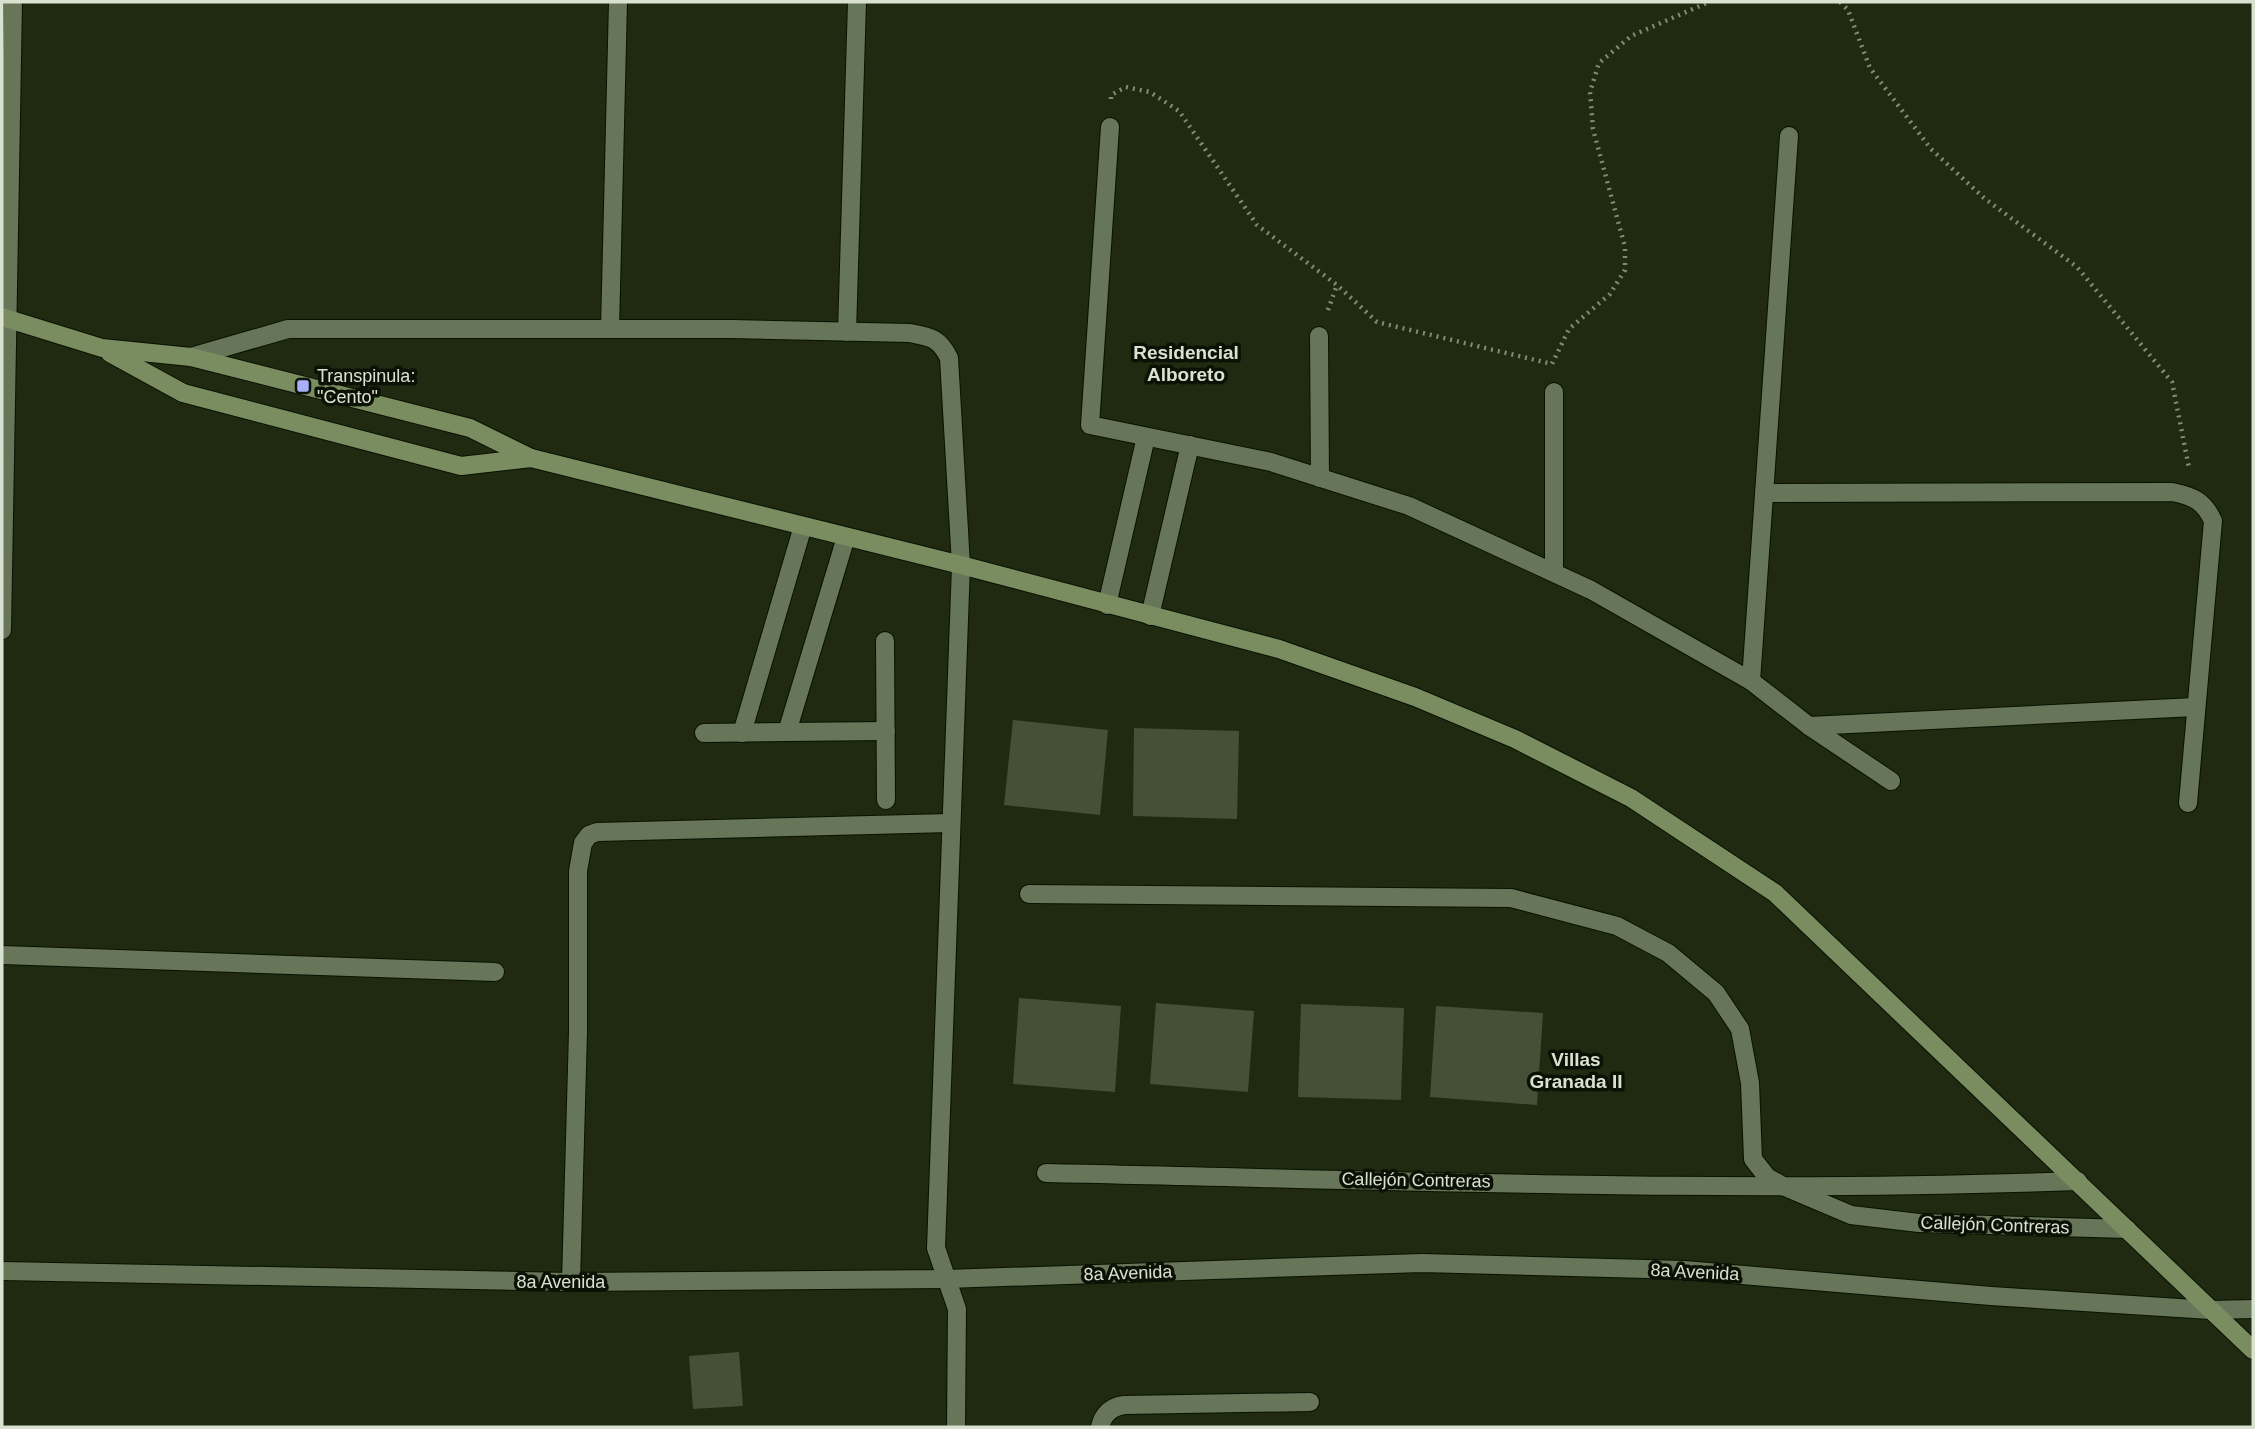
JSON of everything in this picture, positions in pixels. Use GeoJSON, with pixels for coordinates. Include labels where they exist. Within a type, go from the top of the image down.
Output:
{"type":"FeatureCollection","features":[{"type":"Feature","properties":{"kind":"main road"},"geometry":{"type":"LineString","coordinates":[[4,318],[102,348],[191,357],[470,428],[531,458],[961,565],[1279,649],[1415,697],[1516,739],[1631,798],[1775,892],[2253,1350]]}},
{"type":"Feature","properties":{"kind":"main road"},"geometry":{"type":"LineString","coordinates":[[102,348],[183,393],[461,466],[531,458]]}},
{"type":"Feature","properties":{"kind":"street"},"geometry":{"type":"LineString","coordinates":[[2,629],[4,318],[13,2]]}},
{"type":"Feature","properties":{"kind":"street"},"geometry":{"type":"LineString","coordinates":[[610,329],[618,2]]}},
{"type":"Feature","properties":{"kind":"street"},"geometry":{"type":"LineString","coordinates":[[847,332],[858,2]]}},
{"type":"Feature","properties":{"kind":"street"},"geometry":{"type":"LineString","coordinates":[[1110,127],[1090,425],[1271,462],[1409,506],[1591,590],[1751,681],[1810,726],[1891,781]]}},
{"type":"Feature","properties":{"kind":"street"},"geometry":{"type":"LineString","coordinates":[[1751,681],[1789,136]]}},
{"type":"Feature","properties":{"kind":"street"},"geometry":{"type":"LineString","coordinates":[[191,357],[288,329],[910,333],[942,343],[949,358],[961,565],[936,1248],[957,1309],[956,1427]]}},
{"type":"Feature","properties":{"kind":"street"},"geometry":{"type":"LineString","coordinates":[[1319,336],[1320,478]]}},
{"type":"Feature","properties":{"kind":"street"},"geometry":{"type":"LineString","coordinates":[[1554,391],[1554,572]]}},
{"type":"Feature","properties":{"kind":"street"},"geometry":{"type":"LineString","coordinates":[[1107,605],[1146,437]]}},
{"type":"Feature","properties":{"kind":"street"},"geometry":{"type":"LineString","coordinates":[[1150,616],[1190,446]]}},
{"type":"Feature","properties":{"kind":"street"},"geometry":{"type":"LineString","coordinates":[[1764,493],[2172,492],[2194,497],[2207,507],[2213,522],[2188,803]]}},
{"type":"Feature","properties":{"kind":"street"},"geometry":{"type":"LineString","coordinates":[[742,733],[803,526]]}},
{"type":"Feature","properties":{"kind":"street"},"geometry":{"type":"LineString","coordinates":[[787,732],[846,537]]}},
{"type":"Feature","properties":{"kind":"street"},"geometry":{"type":"LineString","coordinates":[[885,641],[886,800]]}},
{"type":"Feature","properties":{"kind":"street"},"geometry":{"type":"LineString","coordinates":[[1810,726],[2195,706]]}},
{"type":"Feature","properties":{"kind":"street"},"geometry":{"type":"LineString","coordinates":[[704,733],[886,731]]}},
{"type":"Feature","properties":{"kind":"street"},"geometry":{"type":"LineString","coordinates":[[571,1282],[578,1032],[578,871],[583,843],[589,835],[597,832],[950,823]]}},
{"type":"Feature","properties":{"kind":"street"},"geometry":{"type":"LineString","coordinates":[[1029,894],[1511,898],[1617,926],[1668,953],[1716,993],[1740,1029],[1750,1083],[1753,1159],[1767,1177],[1785,1187]]}},
{"type":"Feature","properties":{"kind":"street"},"geometry":{"type":"LineString","coordinates":[[2,955],[495,972]]}},
{"type":"Feature","properties":{"kind":"street","name":"Callejón Contreras"},"geometry":{"type":"LineString","coordinates":[[1046,1173],[1785,1187],[1921,1187],[2078,1181]]}},
{"type":"Feature","properties":{"kind":"street","name":"Callejón Contreras"},"geometry":{"type":"LineString","coordinates":[[1785,1187],[1851,1215],[1919,1223],[2127,1229]]}},
{"type":"Feature","properties":{"kind":"street","name":"8a Avenida"},"geometry":{"type":"LineString","coordinates":[[2,1271],[571,1282],[946,1279],[1422,1263],[1684,1270],[1991,1296],[2210,1310],[2253,1309]]}},
{"type":"Feature","properties":{"kind":"street"},"geometry":{"type":"LineString","coordinates":[[1100,1427],[1102,1419],[1113,1407],[1124,1405],[1310,1402]]}},
{"type":"Feature","properties":{"kind":"path"},"geometry":{"type":"LineString","coordinates":[[1110,127],[1111,95],[1126,87],[1150,92],[1179,111],[1257,225],[1337,285],[1377,322],[1552,364],[1569,329],[1609,294],[1625,270],[1625,247],[1593,129],[1590,92],[1599,63],[1631,36],[1709,2]]}},
{"type":"Feature","properties":{"kind":"path"},"geometry":{"type":"LineString","coordinates":[[1840,2],[1848,10],[1870,68],[1931,149],[1984,198],[2077,267],[2172,382],[2194,497]]}},
{"type":"Feature","properties":{"kind":"building"},"geometry":{"type":"Polygon","coordinates":[[[1013,720],[1108,730],[1100,815],[1004,805],[1013,720]]]}},
{"type":"Feature","properties":{"kind":"building"},"geometry":{"type":"Polygon","coordinates":[[[1134,728],[1239,731],[1237,819],[1133,816],[1134,728]]]}},
{"type":"Feature","properties":{"kind":"building"},"geometry":{"type":"Polygon","coordinates":[[[1019,998],[1121,1006],[1115,1092],[1013,1084],[1019,998]]]}},
{"type":"Feature","properties":{"kind":"building"},"geometry":{"type":"Polygon","coordinates":[[[1156,1003],[1254,1011],[1248,1092],[1150,1084],[1156,1003]]]}},
{"type":"Feature","properties":{"kind":"building"},"geometry":{"type":"Polygon","coordinates":[[[1301,1004],[1404,1008],[1401,1100],[1298,1097],[1301,1004]]]}},
{"type":"Feature","properties":{"kind":"building"},"geometry":{"type":"Polygon","coordinates":[[[1436,1006],[1543,1013],[1537,1105],[1430,1097],[1436,1006]]]}},
{"type":"Feature","properties":{"kind":"building"},"geometry":{"type":"Polygon","coordinates":[[[739,1352],[743,1406],[693,1409],[689,1356],[739,1352]]]}},
{"type":"Feature","properties":{"kind":"place","name":"Transpinula: \"Cento\""},"geometry":{"type":"Point","coordinates":[303,386]}},
{"type":"Feature","properties":{"kind":"district","name":"Residencial Alboreto"},"geometry":{"type":"Point","coordinates":[1186,363]}},
{"type":"Feature","properties":{"kind":"district","name":"Villas Granada II"},"geometry":{"type":"Point","coordinates":[1576,1070]}}]}
